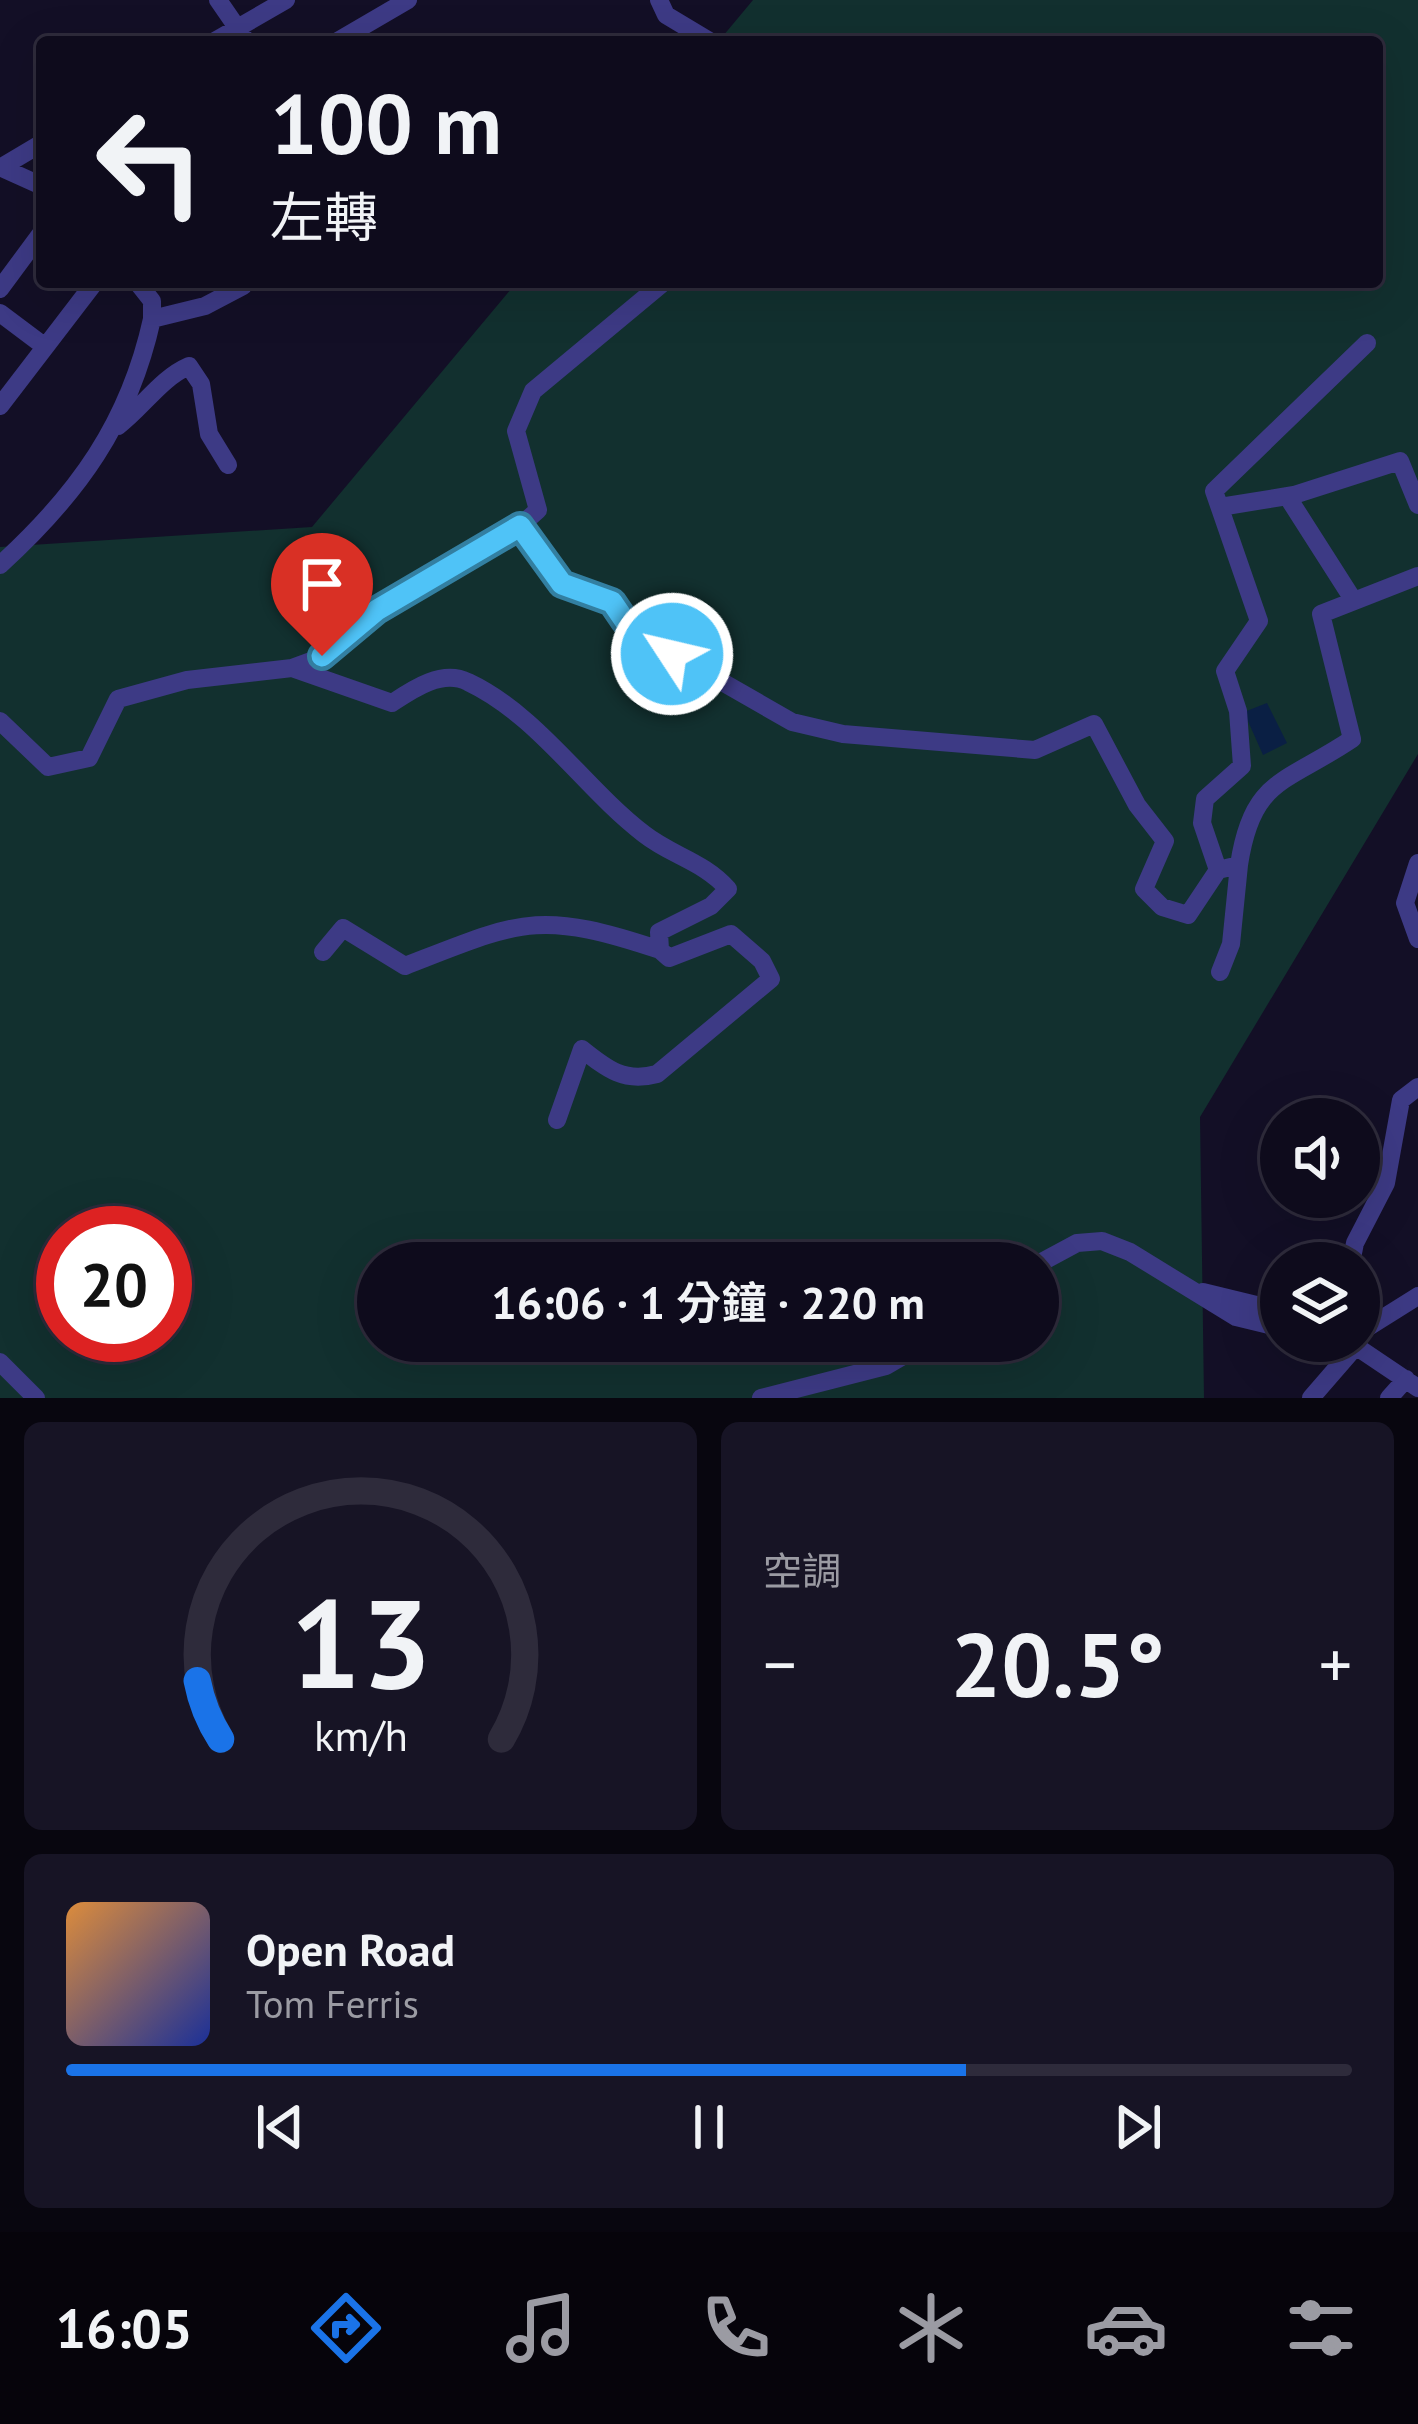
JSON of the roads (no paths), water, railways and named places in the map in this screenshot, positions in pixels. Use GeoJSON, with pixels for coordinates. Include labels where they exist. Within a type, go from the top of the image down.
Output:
{"type":"FeatureCollection","features":[{"type":"Feature","properties":{"kind":"street"},"geometry":{"type":"LineString","coordinates":[[218,0],[243,35],[286,0]]}},
{"type":"Feature","properties":{"kind":"street"},"geometry":{"type":"LineString","coordinates":[[346,36],[408,0]]}},
{"type":"Feature","properties":{"kind":"street"},"geometry":{"type":"LineString","coordinates":[[659,0],[666,15],[701,36]]}},
{"type":"Feature","properties":{"kind":"street"},"geometry":{"type":"LineString","coordinates":[[0,167],[36,146]]}},
{"type":"Feature","properties":{"kind":"street"},"geometry":{"type":"LineString","coordinates":[[0,167],[36,183]]}},
{"type":"Feature","properties":{"kind":"street"},"geometry":{"type":"LineString","coordinates":[[0,289],[36,240]]}},
{"type":"Feature","properties":{"kind":"street"},"geometry":{"type":"LineString","coordinates":[[0,406],[90,288]]}},
{"type":"Feature","properties":{"kind":"street"},"geometry":{"type":"LineString","coordinates":[[0,565],[70,494],[115,429],[152,319],[152,301],[142,288]]}},
{"type":"Feature","properties":{"kind":"street"},"geometry":{"type":"LineString","coordinates":[[152,319],[205,306],[239,288]]}},
{"type":"Feature","properties":{"kind":"street"},"geometry":{"type":"LineString","coordinates":[[0,722],[47,767],[89,758],[118,699],[187,680],[292,668],[322,656],[377,610],[520,526],[538,510],[516,431],[532,391],[657,288]]}},
{"type":"Feature","properties":{"kind":"street"},"geometry":{"type":"LineString","coordinates":[[0,313],[44,346]]}},
{"type":"Feature","properties":{"kind":"street"},"geometry":{"type":"LineString","coordinates":[[1218,869],[1202,823],[1205,799],[1242,766],[1238,710],[1225,671],[1259,621],[1214,490],[1367,343]]}},
{"type":"Feature","properties":{"kind":"street"},"geometry":{"type":"LineString","coordinates":[[115,429],[151,400],[168,375],[188,367],[201,383],[209,434],[228,465]]}},
{"type":"Feature","properties":{"kind":"street"},"geometry":{"type":"LineString","coordinates":[[1220,507],[1287,496],[1400,460],[1418,505]]}},
{"type":"Feature","properties":{"kind":"street"},"geometry":{"type":"LineString","coordinates":[[1287,496],[1354,601]]}},
{"type":"Feature","properties":{"kind":"street"},"geometry":{"type":"LineString","coordinates":[[520,526],[562,584],[612,602],[640,634],[792,722],[842,734],[1035,750],[1094,724],[1137,806],[1165,841],[1144,889],[1162,907],[1187,915],[1218,869],[1239,865]]}},
{"type":"Feature","properties":{"kind":"street"},"geometry":{"type":"LineString","coordinates":[[1220,972],[1231,944],[1245,824],[1263,791],[1352,740],[1321,614],[1418,576]]}},
{"type":"Feature","properties":{"kind":"street"},"geometry":{"type":"LineString","coordinates":[[292,668],[392,703],[425,681],[465,680],[498,704],[648,838],[699,861],[728,889],[711,906],[659,932],[660,950]]}},
{"type":"Feature","properties":{"kind":"street"},"geometry":{"type":"LineString","coordinates":[[1418,863],[1405,904],[1418,939]]}},
{"type":"Feature","properties":{"kind":"street"},"geometry":{"type":"LineString","coordinates":[[323,952],[343,928],[405,966],[517,923],[562,922],[660,950],[669,958],[731,934],[762,961],[771,980],[657,1074],[638,1079],[614,1074],[582,1049],[556,1120]]}},
{"type":"Feature","properties":{"kind":"street"},"geometry":{"type":"LineString","coordinates":[[1356,1242],[1386,1183],[1401,1100],[1418,1088]]}},
{"type":"Feature","properties":{"kind":"street"},"geometry":{"type":"LineString","coordinates":[[1059,1252],[1076,1243],[1102,1241],[1198,1291],[1236,1317],[1260,1323]]}},
{"type":"Feature","properties":{"kind":"street"},"geometry":{"type":"LineString","coordinates":[[1198,1291],[1260,1306]]}},
{"type":"Feature","properties":{"kind":"street"},"geometry":{"type":"LineString","coordinates":[[1380,1322],[1418,1296]]}},
{"type":"Feature","properties":{"kind":"street"},"geometry":{"type":"LineString","coordinates":[[1380,1359],[1412,1383],[1389,1398]]}},
{"type":"Feature","properties":{"kind":"street"},"geometry":{"type":"LineString","coordinates":[[0,1361],[36,1398]]}},
{"type":"Feature","properties":{"kind":"street"},"geometry":{"type":"LineString","coordinates":[[761,1398],[893,1362]]}},
{"type":"Feature","properties":{"kind":"street"},"geometry":{"type":"LineString","coordinates":[[1311,1398],[1338,1362]]}},
{"type":"Feature","properties":{"kind":"water"},"geometry":{"type":"Polygon","coordinates":[[[1267,703],[1287,743],[1263,755],[1244,712],[1267,703]]]}}]}
